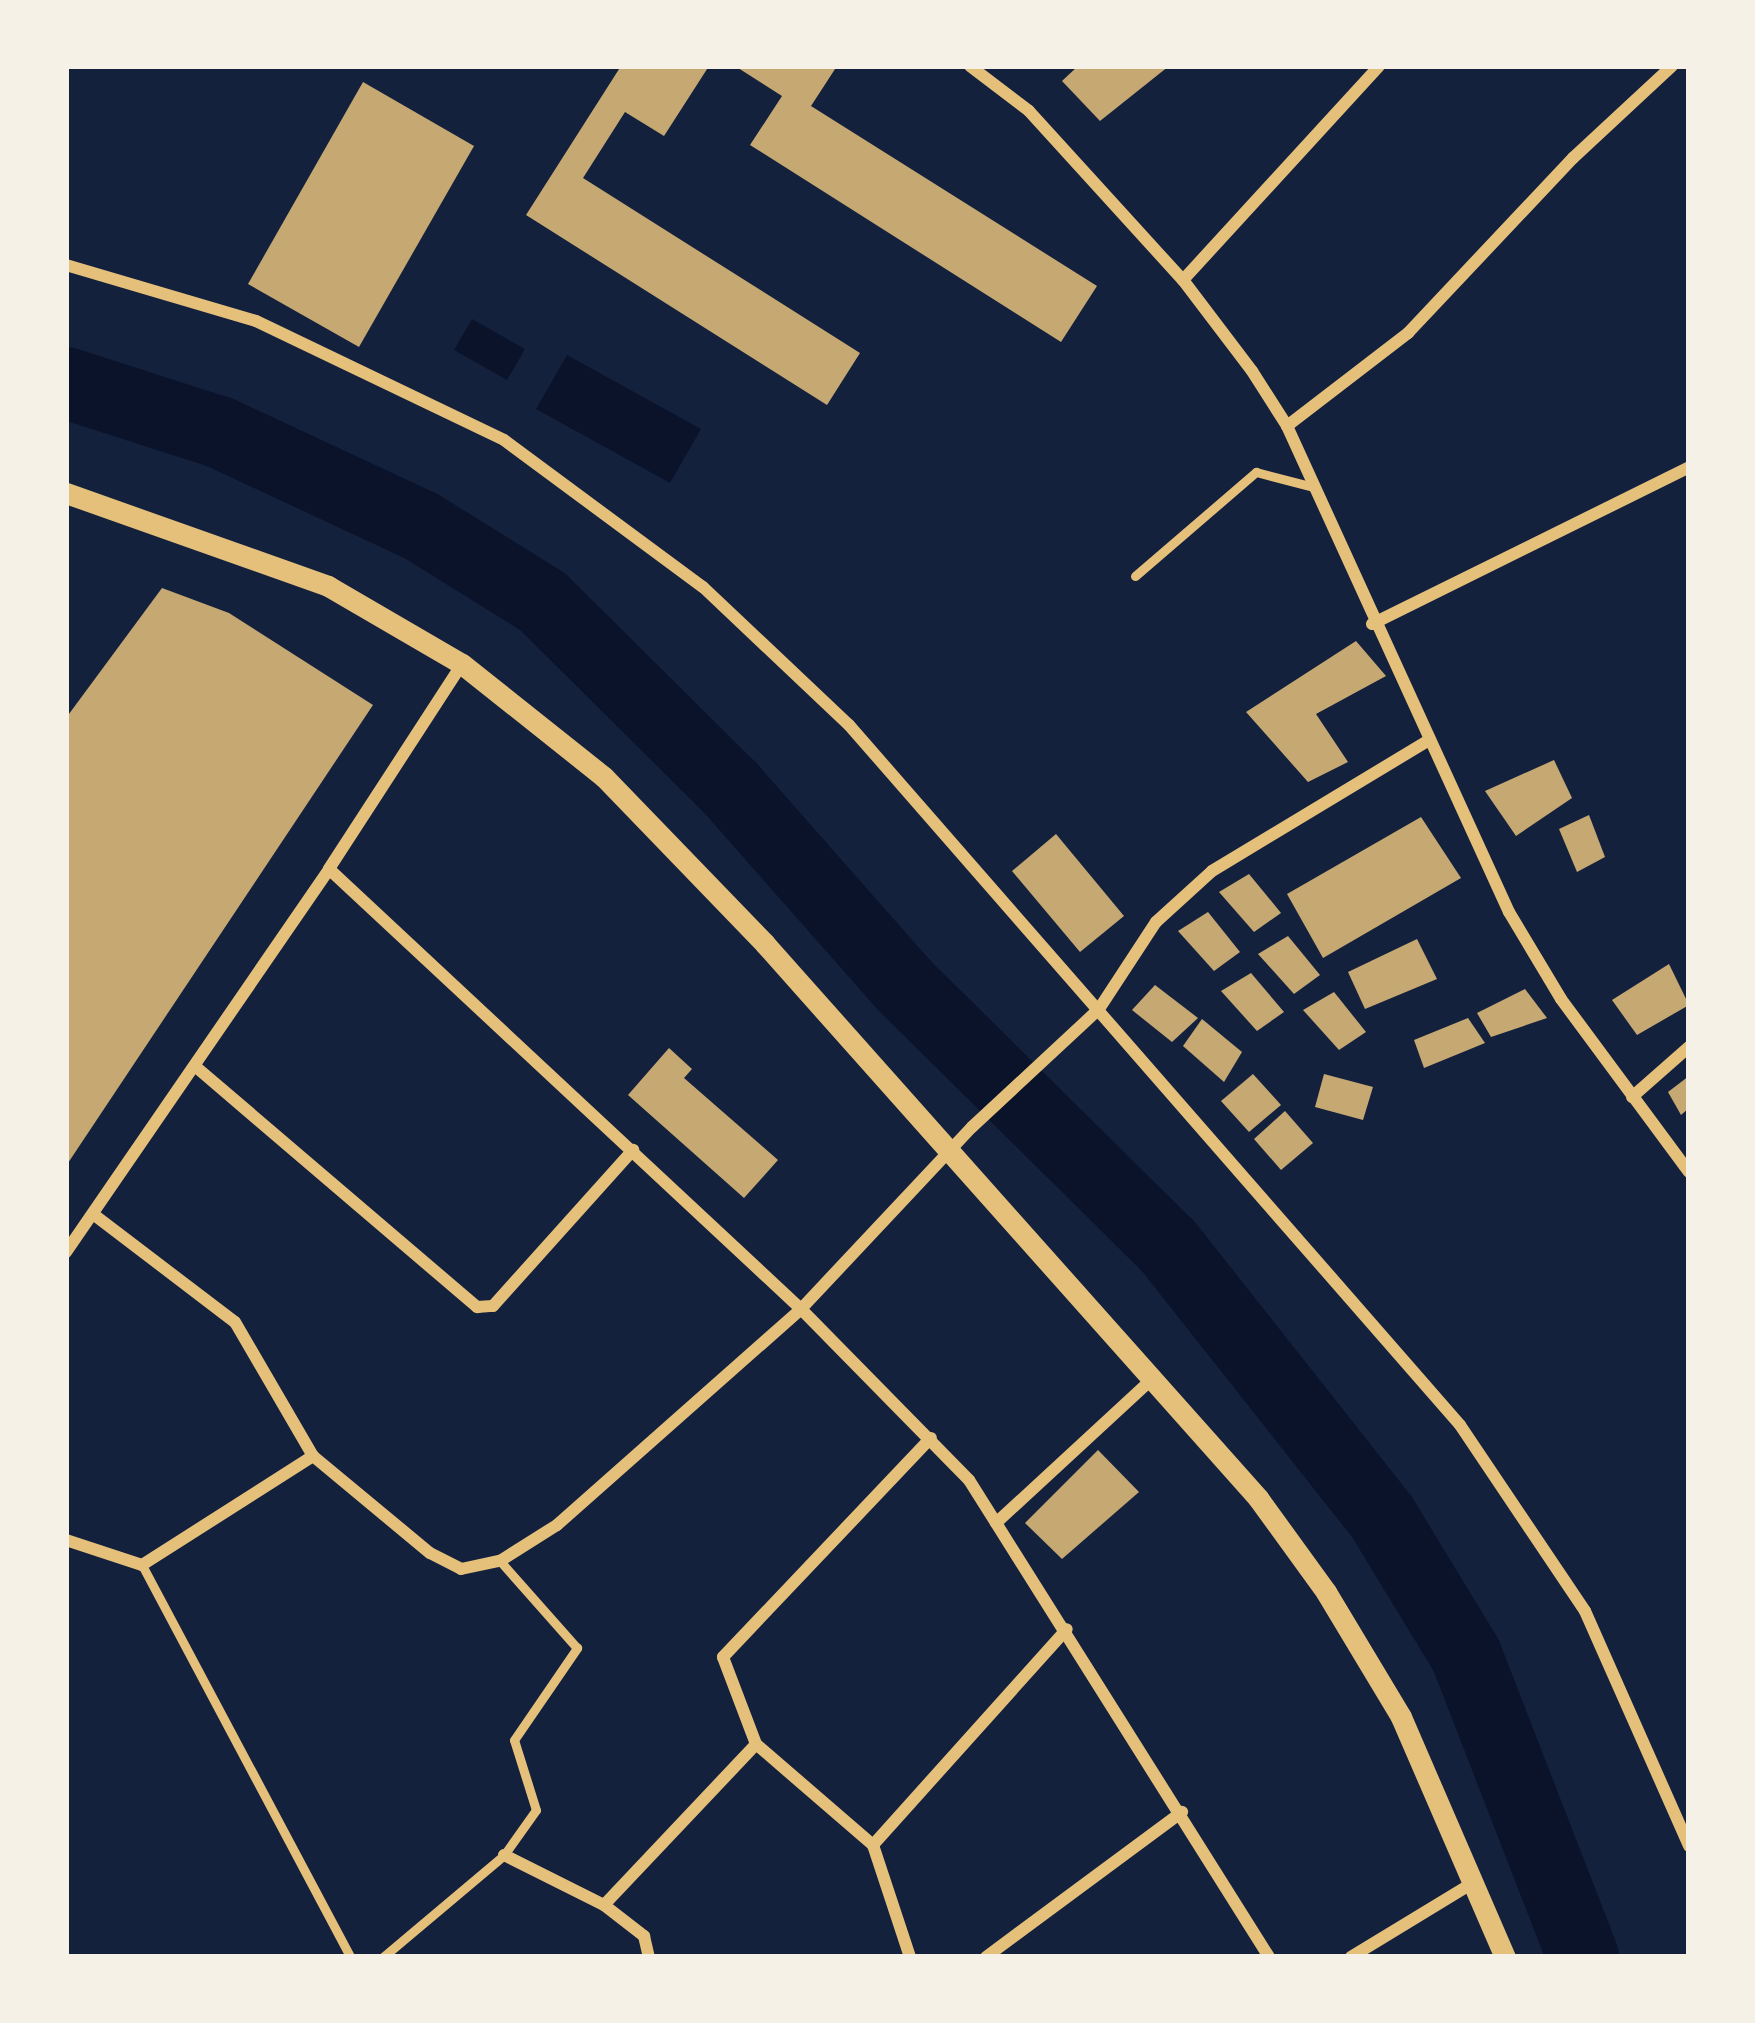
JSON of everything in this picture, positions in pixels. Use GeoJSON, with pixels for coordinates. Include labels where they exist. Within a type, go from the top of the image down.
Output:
{"type":"FeatureCollection","features":[{"type":"Feature","properties":{"kind":"street"},"geometry":{"type":"LineString","coordinates":[[970,66],[1029,111],[1183,280],[1287,426],[1426,742],[1510,912],[1632,1096],[1689,1172]]}},
{"type":"Feature","properties":{"kind":"street"},"geometry":{"type":"LineString","coordinates":[[1183,280],[1379,66]]}},
{"type":"Feature","properties":{"kind":"street"},"geometry":{"type":"LineString","coordinates":[[1287,426],[1408,333],[1672,66]]}},
{"type":"Feature","properties":{"kind":"street"},"geometry":{"type":"LineString","coordinates":[[66,265],[256,321],[504,440],[558,475],[704,587],[849,724],[1093,1015],[1388,1336],[1526,1518],[1623,1685],[1689,1846]]}},
{"type":"Feature","properties":{"kind":"street"},"geometry":{"type":"LineString","coordinates":[[1372,624],[1689,467]]}},
{"type":"Feature","properties":{"kind":"street"},"geometry":{"type":"LineString","coordinates":[[66,493],[328,586],[462,664],[604,777],[953,1151],[1154,1377],[1327,1592],[1401,1717],[1477,1881],[1505,1957]]}},
{"type":"Feature","properties":{"kind":"street"},"geometry":{"type":"LineString","coordinates":[[66,1252],[196,1067],[462,664]]}},
{"type":"Feature","properties":{"kind":"street"},"geometry":{"type":"LineString","coordinates":[[93,1214],[235,1322],[313,1456],[430,1553],[461,1569],[500,1562],[557,1525],[801,1309],[980,1120],[1093,1015],[1156,922],[1211,871],[1426,742]]}},
{"type":"Feature","properties":{"kind":"street"},"geometry":{"type":"LineString","coordinates":[[329,869],[633,1150],[931,1438],[996,1523],[1067,1629],[1269,1957]]}},
{"type":"Feature","properties":{"kind":"street"},"geometry":{"type":"LineString","coordinates":[[1632,1096],[1689,1046]]}},
{"type":"Feature","properties":{"kind":"street"},"geometry":{"type":"LineString","coordinates":[[196,1067],[477,1306],[494,1306],[633,1150]]}},
{"type":"Feature","properties":{"kind":"street"},"geometry":{"type":"LineString","coordinates":[[996,1523],[1154,1377]]}},
{"type":"Feature","properties":{"kind":"street"},"geometry":{"type":"LineString","coordinates":[[910,1957],[873,1845],[756,1744],[723,1657],[931,1438]]}},
{"type":"Feature","properties":{"kind":"street"},"geometry":{"type":"LineString","coordinates":[[66,1540],[142,1565],[313,1456]]}},
{"type":"Feature","properties":{"kind":"street"},"geometry":{"type":"LineString","coordinates":[[873,1845],[1067,1629]]}},
{"type":"Feature","properties":{"kind":"street"},"geometry":{"type":"LineString","coordinates":[[604,1905],[756,1744]]}},
{"type":"Feature","properties":{"kind":"street"},"geometry":{"type":"LineString","coordinates":[[986,1957],[1182,1812]]}},
{"type":"Feature","properties":{"kind":"street"},"geometry":{"type":"LineString","coordinates":[[504,1855],[604,1905],[644,1936],[650,1957]]}},
{"type":"Feature","properties":{"kind":"street"},"geometry":{"type":"LineString","coordinates":[[1351,1957],[1477,1881]]}},
{"type":"Feature","properties":{"kind":"lane"},"geometry":{"type":"LineString","coordinates":[[1135,576],[1256,472],[1313,487]]}},
{"type":"Feature","properties":{"kind":"lane"},"geometry":{"type":"LineString","coordinates":[[383,1957],[504,1855],[536,1810],[514,1740],[577,1648],[500,1562]]}},
{"type":"Feature","properties":{"kind":"lane"},"geometry":{"type":"LineString","coordinates":[[142,1565],[350,1957]]}},
{"type":"Feature","properties":{"kind":"water"},"geometry":{"type":"Polygon","coordinates":[[[472,319],[525,349],[507,380],[454,350],[472,319]]]}},
{"type":"Feature","properties":{"kind":"water"},"geometry":{"type":"Polygon","coordinates":[[[567,355],[701,429],[670,483],[536,409],[567,355]]]}},
{"type":"Feature","properties":{"kind":"building"},"geometry":{"type":"Polygon","coordinates":[[[621,66],[709,66],[664,136],[625,112],[583,178],[860,353],[827,405],[526,215],[621,66]]]}},
{"type":"Feature","properties":{"kind":"building"},"geometry":{"type":"Polygon","coordinates":[[[735,66],[837,66],[811,106],[1097,286],[1061,342],[750,145],[782,96],[735,66]]]}},
{"type":"Feature","properties":{"kind":"building"},"geometry":{"type":"Polygon","coordinates":[[[1078,66],[1169,66],[1100,121],[1062,81],[1078,66]]]}},
{"type":"Feature","properties":{"kind":"building"},"geometry":{"type":"Polygon","coordinates":[[[363,82],[474,146],[359,347],[248,284],[363,82]]]}},
{"type":"Feature","properties":{"kind":"building"},"geometry":{"type":"Polygon","coordinates":[[[162,588],[229,613],[373,705],[66,1166],[66,718],[162,588]]]}},
{"type":"Feature","properties":{"kind":"building"},"geometry":{"type":"Polygon","coordinates":[[[1356,641],[1386,676],[1316,714],[1348,762],[1308,782],[1246,712],[1356,641]]]}},
{"type":"Feature","properties":{"kind":"building"},"geometry":{"type":"Polygon","coordinates":[[[1554,760],[1572,798],[1516,836],[1485,791],[1554,760]]]}},
{"type":"Feature","properties":{"kind":"building"},"geometry":{"type":"Polygon","coordinates":[[[1589,815],[1605,857],[1577,872],[1559,829],[1589,815]]]}},
{"type":"Feature","properties":{"kind":"building"},"geometry":{"type":"Polygon","coordinates":[[[1421,817],[1461,878],[1323,958],[1287,894],[1421,817]]]}},
{"type":"Feature","properties":{"kind":"building"},"geometry":{"type":"Polygon","coordinates":[[[1056,834],[1124,916],[1080,952],[1012,871],[1056,834]]]}},
{"type":"Feature","properties":{"kind":"building"},"geometry":{"type":"Polygon","coordinates":[[[1249,874],[1281,913],[1254,932],[1219,892],[1249,874]]]}},
{"type":"Feature","properties":{"kind":"building"},"geometry":{"type":"Polygon","coordinates":[[[1208,912],[1240,952],[1214,971],[1178,931],[1208,912]]]}},
{"type":"Feature","properties":{"kind":"building"},"geometry":{"type":"Polygon","coordinates":[[[1288,936],[1320,975],[1294,994],[1258,954],[1288,936]]]}},
{"type":"Feature","properties":{"kind":"building"},"geometry":{"type":"Polygon","coordinates":[[[1417,939],[1437,979],[1365,1009],[1348,972],[1417,939]]]}},
{"type":"Feature","properties":{"kind":"building"},"geometry":{"type":"Polygon","coordinates":[[[1669,964],[1689,1005],[1637,1035],[1612,1000],[1669,964]]]}},
{"type":"Feature","properties":{"kind":"building"},"geometry":{"type":"Polygon","coordinates":[[[1251,973],[1284,1012],[1257,1031],[1221,991],[1251,973]]]}},
{"type":"Feature","properties":{"kind":"building"},"geometry":{"type":"Polygon","coordinates":[[[1155,985],[1198,1018],[1172,1042],[1132,1010],[1155,985]]]}},
{"type":"Feature","properties":{"kind":"building"},"geometry":{"type":"Polygon","coordinates":[[[1525,989],[1547,1018],[1491,1037],[1477,1013],[1525,989]]]}},
{"type":"Feature","properties":{"kind":"building"},"geometry":{"type":"Polygon","coordinates":[[[1334,992],[1366,1032],[1339,1050],[1303,1010],[1334,992]]]}},
{"type":"Feature","properties":{"kind":"building"},"geometry":{"type":"Polygon","coordinates":[[[1468,1018],[1485,1043],[1424,1068],[1414,1040],[1468,1018]]]}},
{"type":"Feature","properties":{"kind":"building"},"geometry":{"type":"Polygon","coordinates":[[[1202,1019],[1242,1052],[1224,1082],[1183,1046],[1202,1019]]]}},
{"type":"Feature","properties":{"kind":"building"},"geometry":{"type":"Polygon","coordinates":[[[669,1048],[692,1069],[684,1078],[778,1160],[744,1198],[628,1095],[669,1048]]]}},
{"type":"Feature","properties":{"kind":"building"},"geometry":{"type":"Polygon","coordinates":[[[1253,1074],[1281,1105],[1249,1132],[1221,1101],[1253,1074]]]}},
{"type":"Feature","properties":{"kind":"building"},"geometry":{"type":"Polygon","coordinates":[[[1324,1074],[1373,1087],[1363,1120],[1315,1107],[1324,1074]]]}},
{"type":"Feature","properties":{"kind":"building"},"geometry":{"type":"Polygon","coordinates":[[[1689,1076],[1689,1108],[1681,1115],[1668,1092],[1689,1076]]]}},
{"type":"Feature","properties":{"kind":"building"},"geometry":{"type":"Polygon","coordinates":[[[1285,1111],[1313,1143],[1281,1170],[1254,1139],[1285,1111]]]}},
{"type":"Feature","properties":{"kind":"building"},"geometry":{"type":"Polygon","coordinates":[[[1098,1450],[1139,1492],[1062,1559],[1025,1523],[1098,1450]]]}},
{"type":"Feature","properties":{"kind":"waterway"},"geometry":{"type":"LineString","coordinates":[[66,383],[219,432],[421,526],[543,602],[732,790],[904,985],[1168,1246],[1382,1517],[1466,1655],[1583,1957]]}}]}
